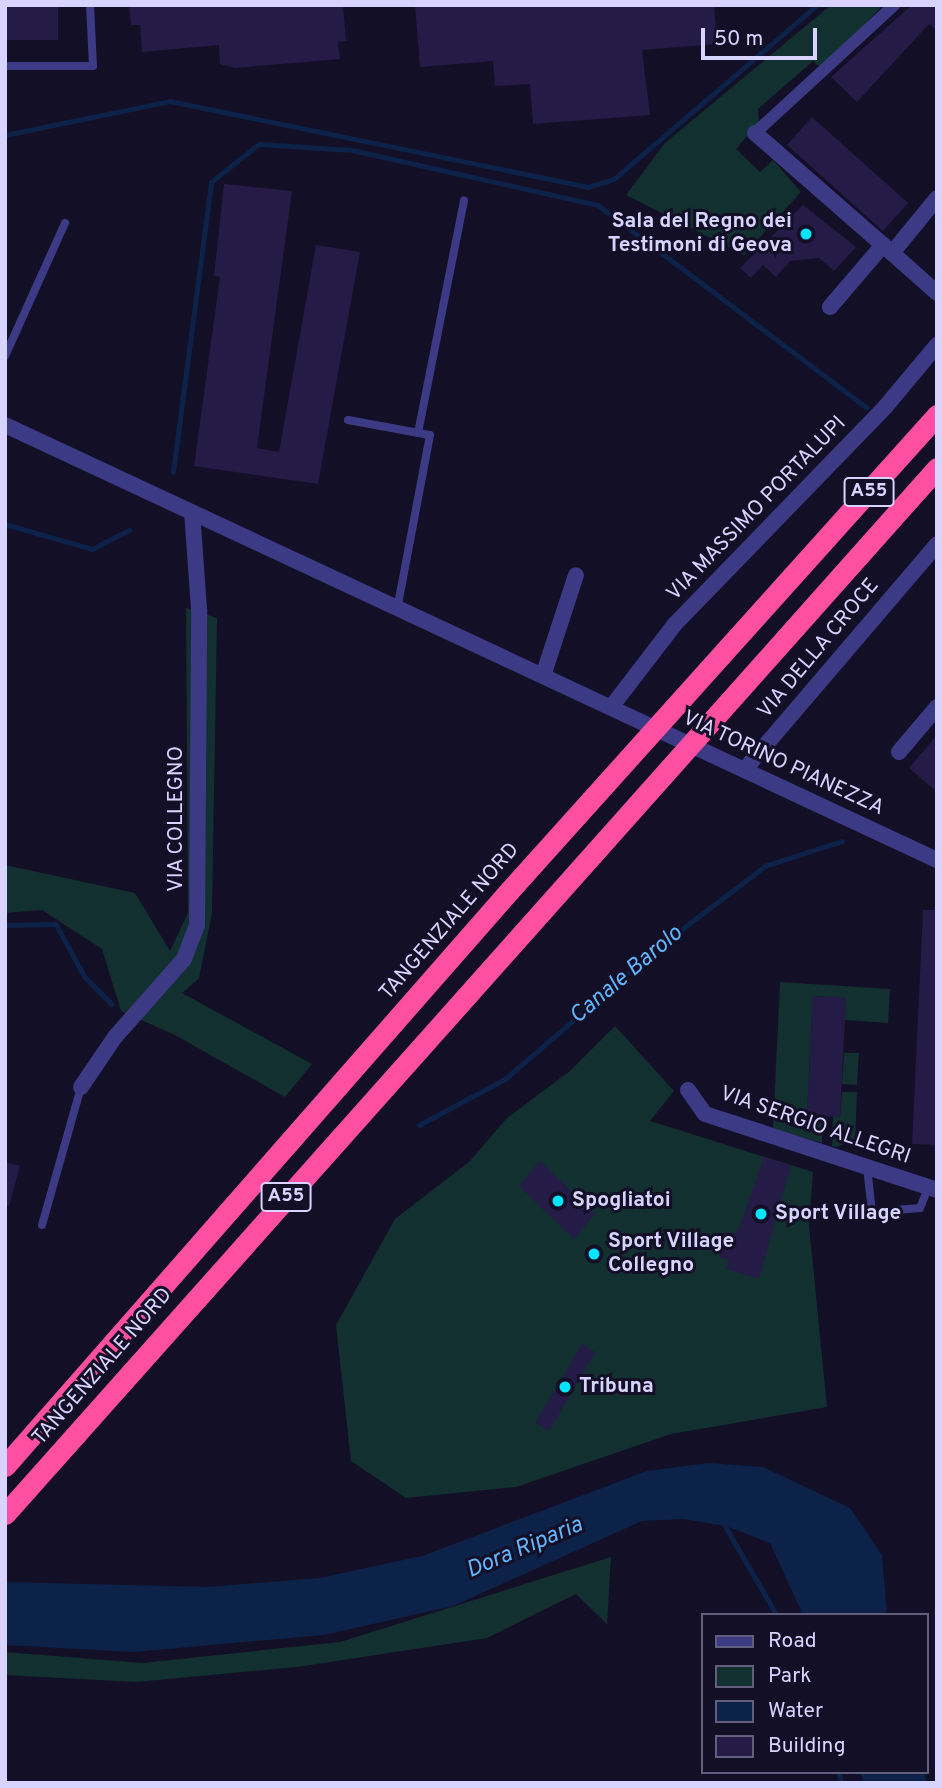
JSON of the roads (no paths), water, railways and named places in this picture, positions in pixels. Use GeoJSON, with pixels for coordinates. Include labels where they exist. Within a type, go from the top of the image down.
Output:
{"type":"FeatureCollection","features":[{"type":"Feature","properties":{"kind":"highway","name":"TANGENZIALE NORD"},"geometry":{"type":"LineString","coordinates":[[11,1460],[579,811],[937,415]]}},
{"type":"Feature","properties":{"kind":"highway","name":"TANGENZIALE NORD"},"geometry":{"type":"LineString","coordinates":[[5,1514],[613,828],[937,468]]}},
{"type":"Feature","properties":{"kind":"street"},"geometry":{"type":"LineString","coordinates":[[894,5],[755,133],[937,293]]}},
{"type":"Feature","properties":{"kind":"street"},"geometry":{"type":"LineString","coordinates":[[830,307],[937,198]]}},
{"type":"Feature","properties":{"kind":"street","name":"VIA MASSIMO PORTALUPI"},"geometry":{"type":"LineString","coordinates":[[612,706],[675,624],[886,406],[937,345]]}},
{"type":"Feature","properties":{"kind":"street"},"geometry":{"type":"LineString","coordinates":[[5,425],[397,610],[612,706]]}},
{"type":"Feature","properties":{"kind":"street","name":"VIA COLLEGNO"},"geometry":{"type":"LineString","coordinates":[[80,1087],[115,1037],[184,959],[197,925],[199,609],[191,512]]}},
{"type":"Feature","properties":{"kind":"street","name":"VIA DELLA CROCE"},"geometry":{"type":"LineString","coordinates":[[746,768],[930,563],[937,544]]}},
{"type":"Feature","properties":{"kind":"street"},"geometry":{"type":"LineString","coordinates":[[543,676],[576,575]]}},
{"type":"Feature","properties":{"kind":"street","name":"VIA TORINO PIANEZZA"},"geometry":{"type":"LineString","coordinates":[[612,706],[937,860]]}},
{"type":"Feature","properties":{"kind":"street"},"geometry":{"type":"LineString","coordinates":[[899,752],[937,707]]}},
{"type":"Feature","properties":{"kind":"street","name":"VIA SERGIO ALLEGRI"},"geometry":{"type":"LineString","coordinates":[[688,1090],[705,1114],[933,1189]]}},
{"type":"Feature","properties":{"kind":"lane"},"geometry":{"type":"LineString","coordinates":[[5,66],[93,66],[90,5]]}},
{"type":"Feature","properties":{"kind":"lane"},"geometry":{"type":"LineString","coordinates":[[418,433],[464,201]]}},
{"type":"Feature","properties":{"kind":"lane"},"geometry":{"type":"LineString","coordinates":[[5,356],[65,223]]}},
{"type":"Feature","properties":{"kind":"lane"},"geometry":{"type":"LineString","coordinates":[[348,420],[430,435],[397,610]]}},
{"type":"Feature","properties":{"kind":"lane"},"geometry":{"type":"LineString","coordinates":[[42,1225],[80,1087]]}},
{"type":"Feature","properties":{"kind":"lane"},"geometry":{"type":"LineString","coordinates":[[867,1167],[872,1212],[920,1208],[933,1189]]}},
{"type":"Feature","properties":{"kind":"water","name":"Dora Riparia"},"geometry":{"type":"Polygon","coordinates":[[[708,1463],[763,1467],[850,1508],[882,1555],[887,1613],[802,1613],[770,1543],[726,1526],[683,1519],[642,1521],[453,1606],[324,1635],[134,1652],[5,1645],[5,1582],[207,1587],[319,1578],[422,1556],[647,1471],[708,1463]]]}},
{"type":"Feature","properties":{"kind":"water"},"geometry":{"type":"Polygon","coordinates":[[[861,1774],[925,1774],[927,1783],[864,1783],[861,1774]]]}},
{"type":"Feature","properties":{"kind":"waterway"},"geometry":{"type":"LineString","coordinates":[[5,135],[170,101],[588,187],[614,179],[817,5]]}},
{"type":"Feature","properties":{"kind":"waterway"},"geometry":{"type":"LineString","coordinates":[[173,472],[211,182],[259,144],[352,150],[598,205],[866,407]]}},
{"type":"Feature","properties":{"kind":"waterway"},"geometry":{"type":"LineString","coordinates":[[5,524],[92,549],[129,530]]}},
{"type":"Feature","properties":{"kind":"waterway","name":"Canale Barolo"},"geometry":{"type":"LineString","coordinates":[[419,1125],[505,1079],[657,948],[765,866],[842,841]]}},
{"type":"Feature","properties":{"kind":"waterway","name":"Canale Barolo"},"geometry":{"type":"LineString","coordinates":[[5,925],[56,924],[85,977],[112,1004]]}},
{"type":"Feature","properties":{"kind":"waterway"},"geometry":{"type":"LineString","coordinates":[[723,1522],[776,1613]]}},
{"type":"Feature","properties":{"kind":"waterway"},"geometry":{"type":"LineString","coordinates":[[840,1774],[842,1783]]}},
{"type":"Feature","properties":{"kind":"place","name":"Sala del Regno dei Testimoni di Geova"},"geometry":{"type":"Point","coordinates":[806,234]}},
{"type":"Feature","properties":{"kind":"place","name":"Spogliatoi"},"geometry":{"type":"Point","coordinates":[558,1201]}},
{"type":"Feature","properties":{"kind":"place","name":"Sport Village"},"geometry":{"type":"Point","coordinates":[761,1214]}},
{"type":"Feature","properties":{"kind":"place","name":"Sport Village Collegno"},"geometry":{"type":"Point","coordinates":[594,1254]}},
{"type":"Feature","properties":{"kind":"place","name":"Tribuna"},"geometry":{"type":"Point","coordinates":[565,1387]}}]}
